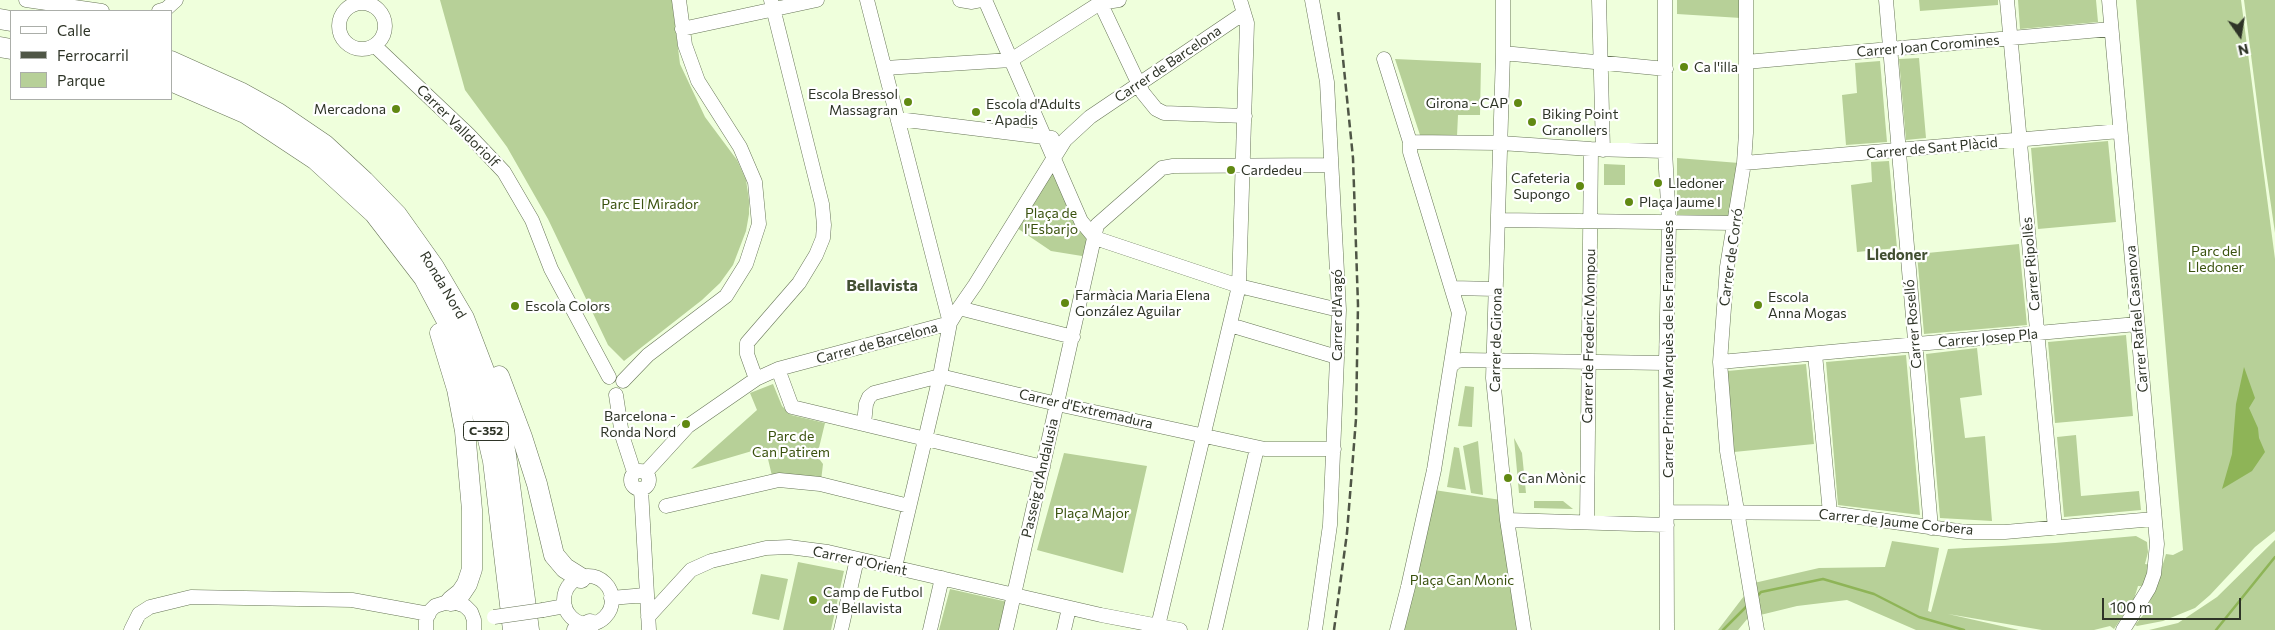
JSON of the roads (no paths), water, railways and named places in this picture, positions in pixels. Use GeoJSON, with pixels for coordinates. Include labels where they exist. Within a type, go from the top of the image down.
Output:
{"type":"FeatureCollection","features":[{"type":"Feature","properties":{"kind":"highway","name":"Ronda Nord"},"geometry":{"type":"LineString","coordinates":[[172,61],[232,88],[278,113],[325,145],[397,215],[434,266],[464,318],[493,394],[506,455],[529,630]]}},
{"type":"Feature","properties":{"kind":"highway","name":"Ronda Nord"},"geometry":{"type":"LineString","coordinates":[[172,81],[245,113],[316,160],[374,213],[424,278],[449,324],[478,396],[493,461],[513,630]]}},
{"type":"Feature","properties":{"kind":"highway"},"geometry":{"type":"LineString","coordinates":[[404,250],[404,263],[434,315],[457,389],[465,431],[472,510],[472,569],[467,584],[461,593],[451,601]]}},
{"type":"Feature","properties":{"kind":"highway"},"geometry":{"type":"LineString","coordinates":[[434,266],[443,272],[474,320],[505,390],[537,484],[554,556],[565,568],[581,578]]}},
{"type":"Feature","properties":{"kind":"street"},"geometry":{"type":"LineString","coordinates":[[26,0],[95,10]]}},
{"type":"Feature","properties":{"kind":"street"},"geometry":{"type":"LineString","coordinates":[[162,10],[176,0]]}},
{"type":"Feature","properties":{"kind":"street"},"geometry":{"type":"LineString","coordinates":[[623,381],[618,376],[609,377],[605,382],[605,389],[609,394],[616,395],[623,390],[623,381],[648,355],[726,296],[746,264],[759,224],[755,182],[740,147],[698,81],[685,45],[679,0]]}},
{"type":"Feature","properties":{"kind":"street"},"geometry":{"type":"LineString","coordinates":[[682,29],[772,5],[817,0]]}},
{"type":"Feature","properties":{"kind":"street"},"geometry":{"type":"LineString","coordinates":[[867,0],[950,323],[940,376],[895,567]]}},
{"type":"Feature","properties":{"kind":"street"},"geometry":{"type":"LineString","coordinates":[[960,0],[972,2],[984,0],[1081,222],[1095,238],[1239,286],[1339,310]]}},
{"type":"Feature","properties":{"kind":"street"},"geometry":{"type":"LineString","coordinates":[[885,68],[1011,60],[1099,1],[1119,0]]}},
{"type":"Feature","properties":{"kind":"street","name":"Carrer d'Aragó"},"geometry":{"type":"LineString","coordinates":[[1312,0],[1327,82],[1339,310],[1330,525],[1315,630]]}},
{"type":"Feature","properties":{"kind":"street","name":"Carrer de Girona"},"geometry":{"type":"LineString","coordinates":[[1503,0],[1499,220],[1493,378],[1507,520],[1524,630]]}},
{"type":"Feature","properties":{"kind":"street","name":"Carrer de Frederic Mompou"},"geometry":{"type":"LineString","coordinates":[[1588,522],[1590,221],[1597,150],[1599,0]]}},
{"type":"Feature","properties":{"kind":"street","name":"Carrer Primer Marquès de les Franqueses"},"geometry":{"type":"LineString","coordinates":[[1665,0],[1665,151],[1669,222],[1666,363],[1667,630]]}},
{"type":"Feature","properties":{"kind":"street","name":"Carrer de Corró"},"geometry":{"type":"LineString","coordinates":[[1746,0],[1744,163],[1727,267],[1720,362],[1727,451],[1757,630]]}},
{"type":"Feature","properties":{"kind":"street","name":"Carrer Roselló"},"geometry":{"type":"LineString","coordinates":[[1886,0],[1931,528]]}},
{"type":"Feature","properties":{"kind":"street","name":"Carrer Ripollès"},"geometry":{"type":"LineString","coordinates":[[2007,0],[2055,528]]}},
{"type":"Feature","properties":{"kind":"street","name":"Carrer Rafael Casanova"},"geometry":{"type":"LineString","coordinates":[[2109,0],[2157,544],[2154,574],[2144,599],[2123,630]]}},
{"type":"Feature","properties":{"kind":"street"},"geometry":{"type":"LineString","coordinates":[[1099,1],[1139,84],[1152,104],[1164,113],[1245,116]]}},
{"type":"Feature","properties":{"kind":"street"},"geometry":{"type":"LineString","coordinates":[[342,4],[375,4],[381,14],[385,29],[383,36],[374,46],[360,49],[345,42],[339,29],[342,4]]}},
{"type":"Feature","properties":{"kind":"street"},"geometry":{"type":"LineString","coordinates":[[756,379],[747,354],[747,343],[798,283],[816,255],[823,238],[824,225],[822,204],[772,5]]}},
{"type":"Feature","properties":{"kind":"street"},"geometry":{"type":"LineString","coordinates":[[1158,628],[1239,286],[1248,23],[1242,6]]}},
{"type":"Feature","properties":{"kind":"street","name":"Carrer de Barcelona"},"geometry":{"type":"LineString","coordinates":[[640,472],[688,426],[756,379],[778,370],[950,323],[1065,140],[1090,117],[1139,84],[1242,6]]}},
{"type":"Feature","properties":{"kind":"street","name":"Carrer Joan Coromines"},"geometry":{"type":"LineString","coordinates":[[1746,62],[2111,29]]}},
{"type":"Feature","properties":{"kind":"street","name":"Carrer Valldoriolf"},"geometry":{"type":"LineString","coordinates":[[374,46],[468,134],[504,172],[532,220],[552,269],[609,377]]}},
{"type":"Feature","properties":{"kind":"street"},"geometry":{"type":"LineString","coordinates":[[1503,53],[1666,69]]}},
{"type":"Feature","properties":{"kind":"street"},"geometry":{"type":"LineString","coordinates":[[1384,59],[1410,142],[1410,152],[1460,314],[1434,470],[1408,588],[1396,630]]}},
{"type":"Feature","properties":{"kind":"street"},"geometry":{"type":"LineString","coordinates":[[898,120],[1065,140]]}},
{"type":"Feature","properties":{"kind":"street","name":"Carrer de Sant Plàcid"},"geometry":{"type":"LineString","coordinates":[[1744,163],[2120,131]]}},
{"type":"Feature","properties":{"kind":"street"},"geometry":{"type":"LineString","coordinates":[[1410,142],[1500,143],[1597,150],[1665,151]]}},
{"type":"Feature","properties":{"kind":"street","name":"Passeig d'Andalusia"},"geometry":{"type":"LineString","coordinates":[[1006,630],[1097,225],[1162,168],[1173,166],[1331,165]]}},
{"type":"Feature","properties":{"kind":"street"},"geometry":{"type":"LineString","coordinates":[[1499,220],[1735,223]]}},
{"type":"Feature","properties":{"kind":"street"},"geometry":{"type":"LineString","coordinates":[[1452,288],[1496,289]]}},
{"type":"Feature","properties":{"kind":"street"},"geometry":{"type":"LineString","coordinates":[[959,308],[1072,337]]}},
{"type":"Feature","properties":{"kind":"street"},"geometry":{"type":"LineString","coordinates":[[1230,324],[1337,357]]}},
{"type":"Feature","properties":{"kind":"street","name":"Carrer Josep Pla"},"geometry":{"type":"LineString","coordinates":[[1720,362],[2137,324]]}},
{"type":"Feature","properties":{"kind":"street"},"geometry":{"type":"LineString","coordinates":[[1815,354],[1830,513]]}},
{"type":"Feature","properties":{"kind":"street"},"geometry":{"type":"LineString","coordinates":[[1452,365],[1457,361],[1463,360],[1666,363]]}},
{"type":"Feature","properties":{"kind":"street"},"geometry":{"type":"LineString","coordinates":[[778,370],[792,407],[1043,467]]}},
{"type":"Feature","properties":{"kind":"street","name":"Carrer d'Extremadura"},"geometry":{"type":"LineString","coordinates":[[864,424],[866,404],[869,397],[940,376],[1258,448],[1334,449]]}},
{"type":"Feature","properties":{"kind":"street"},"geometry":{"type":"LineString","coordinates":[[616,395],[622,435],[640,472],[631,478],[635,488],[641,489],[648,623]]}},
{"type":"Feature","properties":{"kind":"street"},"geometry":{"type":"LineString","coordinates":[[1215,630],[1258,448]]}},
{"type":"Feature","properties":{"kind":"street"},"geometry":{"type":"LineString","coordinates":[[666,506],[779,480],[820,484],[910,506]]}},
{"type":"Feature","properties":{"kind":"street","name":"Carrer de Jaume Corbera"},"geometry":{"type":"LineString","coordinates":[[1667,518],[1738,513],[1830,513],[1931,528],[1989,532],[2154,519]]}},
{"type":"Feature","properties":{"kind":"street"},"geometry":{"type":"LineString","coordinates":[[1507,520],[1588,522],[1667,518]]}},
{"type":"Feature","properties":{"kind":"street","name":"Carrer d'Orient"},"geometry":{"type":"LineString","coordinates":[[648,623],[691,570],[711,561],[766,548],[789,547],[828,552],[1158,628],[1180,630]]}},
{"type":"Feature","properties":{"kind":"street"},"geometry":{"type":"LineString","coordinates":[[841,630],[857,559]]}},
{"type":"Feature","properties":{"kind":"street"},"geometry":{"type":"LineString","coordinates":[[581,578],[596,578],[608,588],[611,598],[609,610],[604,617],[584,627],[574,620],[565,606],[564,595],[568,588],[581,578]]}},
{"type":"Feature","properties":{"kind":"street"},"geometry":{"type":"LineString","coordinates":[[930,630],[942,578]]}},
{"type":"Feature","properties":{"kind":"street"},"geometry":{"type":"LineString","coordinates":[[611,598],[646,595]]}},
{"type":"Feature","properties":{"kind":"street"},"geometry":{"type":"LineString","coordinates":[[131,630],[139,614],[150,607],[191,597],[352,600],[428,614]]}},
{"type":"Feature","properties":{"kind":"street"},"geometry":{"type":"LineString","coordinates":[[426,630],[428,614],[435,606],[451,601],[465,606],[474,625],[494,617],[565,606]]}},
{"type":"Feature","properties":{"kind":"street"},"geometry":{"type":"LineString","coordinates":[[1064,630],[1069,608]]}},
{"type":"Feature","properties":{"kind":"waterway"},"geometry":{"type":"LineString","coordinates":[[2216,630],[2275,557]]}},
{"type":"Feature","properties":{"kind":"waterway"},"geometry":{"type":"LineString","coordinates":[[1756,598],[1761,592],[1823,579],[1874,594],[1919,617],[1964,630]]}},
{"type":"Feature","properties":{"kind":"waterway"},"geometry":{"type":"LineString","coordinates":[[1723,630],[1748,605]]}},
{"type":"Feature","properties":{"kind":"railway"},"geometry":{"type":"LineString","coordinates":[[1334,630],[1347,533],[1356,419],[1358,305],[1353,158],[1338,9]]}},
{"type":"Feature","properties":{"kind":"place","name":"Ca l'illa"},"geometry":{"type":"Point","coordinates":[1684,67]}},
{"type":"Feature","properties":{"kind":"place","name":"Escola Bressol Massagran"},"geometry":{"type":"Point","coordinates":[908,102]}},
{"type":"Feature","properties":{"kind":"place","name":"Girona - CAP"},"geometry":{"type":"Point","coordinates":[1518,103]}},
{"type":"Feature","properties":{"kind":"place","name":"Mercadona"},"geometry":{"type":"Point","coordinates":[396,109]}},
{"type":"Feature","properties":{"kind":"place","name":"Escola d'Adults - Apadis"},"geometry":{"type":"Point","coordinates":[976,112]}},
{"type":"Feature","properties":{"kind":"place","name":"Biking Point Granollers"},"geometry":{"type":"Point","coordinates":[1532,122]}},
{"type":"Feature","properties":{"kind":"place","name":"Cardedeu"},"geometry":{"type":"Point","coordinates":[1231,170]}},
{"type":"Feature","properties":{"kind":"place","name":"Lledoner"},"geometry":{"type":"Point","coordinates":[1658,183]}},
{"type":"Feature","properties":{"kind":"place","name":"Cafeteria Supongo"},"geometry":{"type":"Point","coordinates":[1580,186]}},
{"type":"Feature","properties":{"kind":"place","name":"Plaça Jaume I"},"geometry":{"type":"Point","coordinates":[1629,202]}},
{"type":"Feature","properties":{"kind":"place","name":"Farmàcia Maria Elena González Aguilar"},"geometry":{"type":"Point","coordinates":[1065,303]}},
{"type":"Feature","properties":{"kind":"place","name":"Escola Anna Mogas"},"geometry":{"type":"Point","coordinates":[1758,305]}},
{"type":"Feature","properties":{"kind":"place","name":"Escola Colors"},"geometry":{"type":"Point","coordinates":[515,306]}},
{"type":"Feature","properties":{"kind":"place","name":"Barcelona - Ronda Nord"},"geometry":{"type":"Point","coordinates":[686,424]}},
{"type":"Feature","properties":{"kind":"place","name":"Can Mònic"},"geometry":{"type":"Point","coordinates":[1508,478]}},
{"type":"Feature","properties":{"kind":"place","name":"Camp de Futbol de Bellavista"},"geometry":{"type":"Point","coordinates":[813,600]}},
{"type":"Feature","properties":{"kind":"district","name":"Lledoner"},"geometry":{"type":"Point","coordinates":[1897,255]}},
{"type":"Feature","properties":{"kind":"district","name":"Bellavista"},"geometry":{"type":"Point","coordinates":[882,286]}},
{"type":"Feature","properties":{"kind":"park label","name":"Parc El Mirador"},"geometry":{"type":"Point","coordinates":[650,204]}},
{"type":"Feature","properties":{"kind":"park label","name":"Plaça de l'Esbarjo"},"geometry":{"type":"Point","coordinates":[1051,222]}},
{"type":"Feature","properties":{"kind":"park label","name":"Parc del Lledoner"},"geometry":{"type":"Point","coordinates":[2216,260]}},
{"type":"Feature","properties":{"kind":"park label","name":"Parc de Can Patirem"},"geometry":{"type":"Point","coordinates":[791,444]}},
{"type":"Feature","properties":{"kind":"park label","name":"Plaça Major"},"geometry":{"type":"Point","coordinates":[1092,513]}},
{"type":"Feature","properties":{"kind":"park label","name":"Plaça Can Monic"},"geometry":{"type":"Point","coordinates":[1462,580]}}]}
